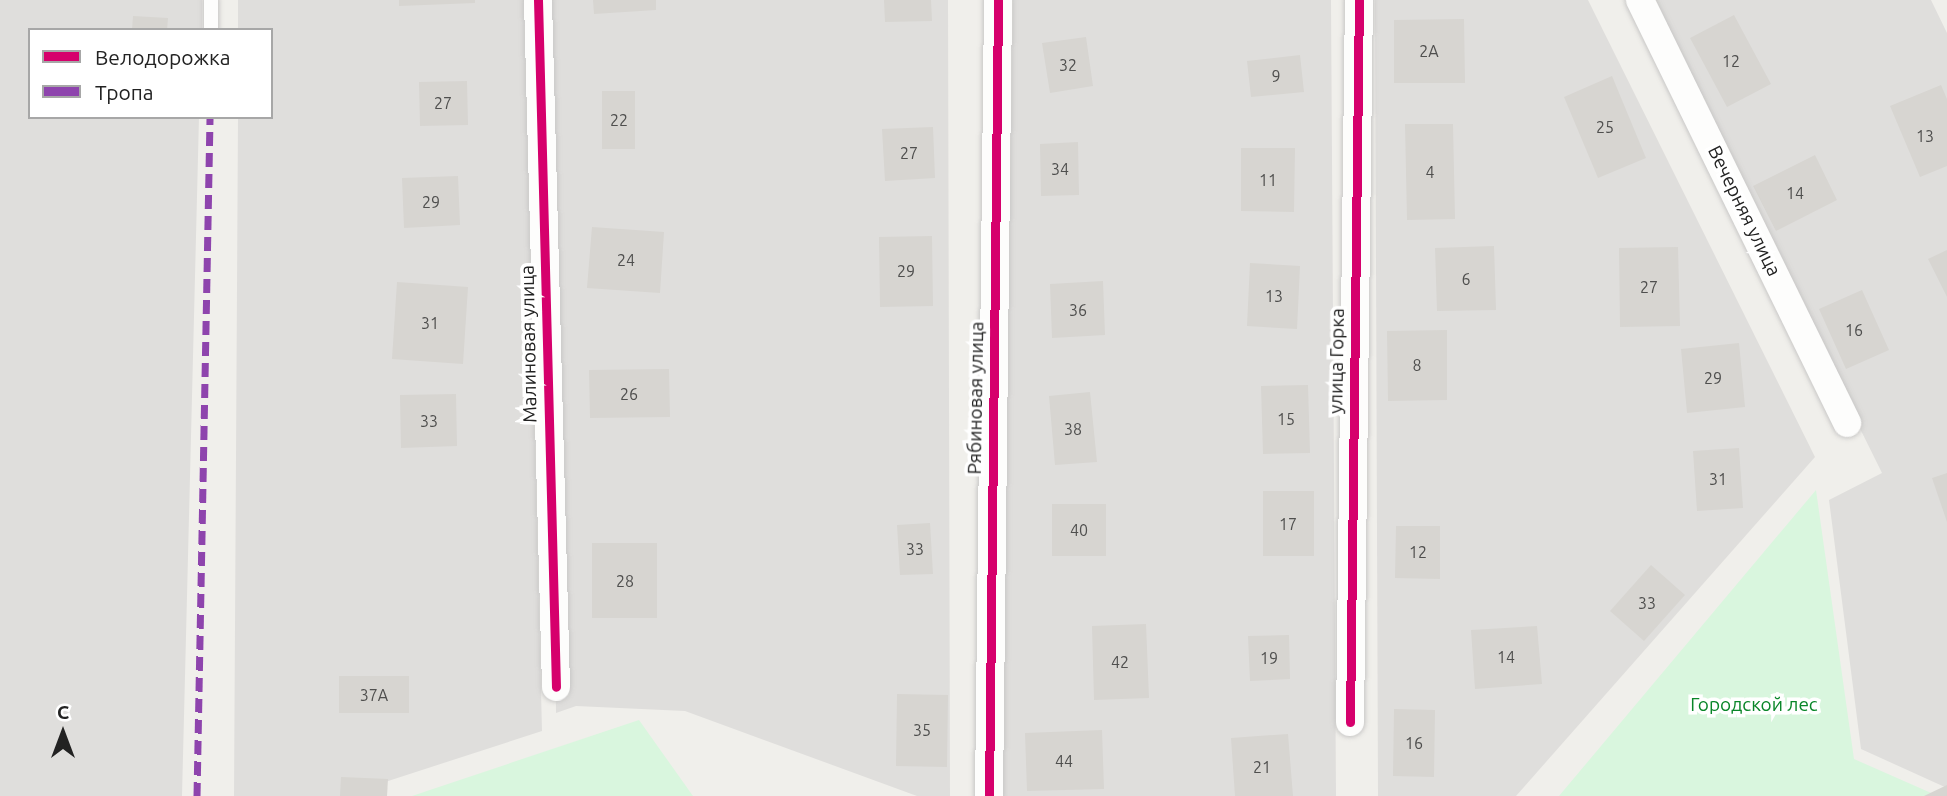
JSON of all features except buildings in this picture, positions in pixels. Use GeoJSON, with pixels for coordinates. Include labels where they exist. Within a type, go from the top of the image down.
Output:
{"type":"FeatureCollection","features":[{"type":"Feature","properties":{"kind":"street","name":"Малиновая улица"},"geometry":{"type":"LineString","coordinates":[[538,0],[556,687]]}},
{"type":"Feature","properties":{"kind":"street","name":"Рябиновая улица"},"geometry":{"type":"LineString","coordinates":[[989,796],[998,0]]}},
{"type":"Feature","properties":{"kind":"street","name":"улица Горка"},"geometry":{"type":"LineString","coordinates":[[1350,722],[1359,0]]}},
{"type":"Feature","properties":{"kind":"street","name":"Вечерняя улица"},"geometry":{"type":"LineString","coordinates":[[1640,0],[1847,423]]}},
{"type":"Feature","properties":{"kind":"lane"},"geometry":{"type":"LineString","coordinates":[[211,0],[211,28]]}},
{"type":"Feature","properties":{"kind":"shaded area"},"geometry":{"type":"Polygon","coordinates":[[[0,0],[202,0],[202,28],[28,28],[28,119],[199,119],[182,796],[0,796],[0,0]]]}},
{"type":"Feature","properties":{"kind":"shaded area"},"geometry":{"type":"Polygon","coordinates":[[[238,0],[524,0],[542,731],[342,796],[234,796],[238,119],[273,119],[273,28],[238,28],[238,0]]]}},
{"type":"Feature","properties":{"kind":"shaded area"},"geometry":{"type":"Polygon","coordinates":[[[551,0],[948,0],[950,796],[917,796],[685,711],[576,706],[556,713],[551,0]]]}},
{"type":"Feature","properties":{"kind":"shaded area"},"geometry":{"type":"Polygon","coordinates":[[[1013,0],[1331,0],[1336,796],[1000,796],[1013,0]]]}},
{"type":"Feature","properties":{"kind":"shaded area"},"geometry":{"type":"Polygon","coordinates":[[[1375,0],[1588,0],[1815,457],[1516,796],[1378,796],[1375,0]]]}},
{"type":"Feature","properties":{"kind":"shaded area"},"geometry":{"type":"Polygon","coordinates":[[[1648,0],[1931,0],[1947,33],[1947,788],[1861,749],[1829,500],[1882,473],[1648,0]]]}},
{"type":"Feature","properties":{"kind":"green space","name":"Городской лес"},"geometry":{"type":"Polygon","coordinates":[[[1816,490],[1854,759],[1938,796],[1559,796],[1816,490]]]}},
{"type":"Feature","properties":{"kind":"green space"},"geometry":{"type":"Polygon","coordinates":[[[639,720],[693,796],[412,796],[639,720]]]}},
{"type":"Feature","properties":{"kind":"marked path"},"geometry":{"type":"LineString","coordinates":[[197,796],[210,119]]}},
{"type":"Feature","properties":{"kind":"cycle path"},"geometry":{"type":"LineString","coordinates":[[538,0],[556,687]]}},
{"type":"Feature","properties":{"kind":"cycle path"},"geometry":{"type":"LineString","coordinates":[[989,796],[998,0]]}},
{"type":"Feature","properties":{"kind":"cycle path"},"geometry":{"type":"LineString","coordinates":[[1350,722],[1359,0]]}}]}
